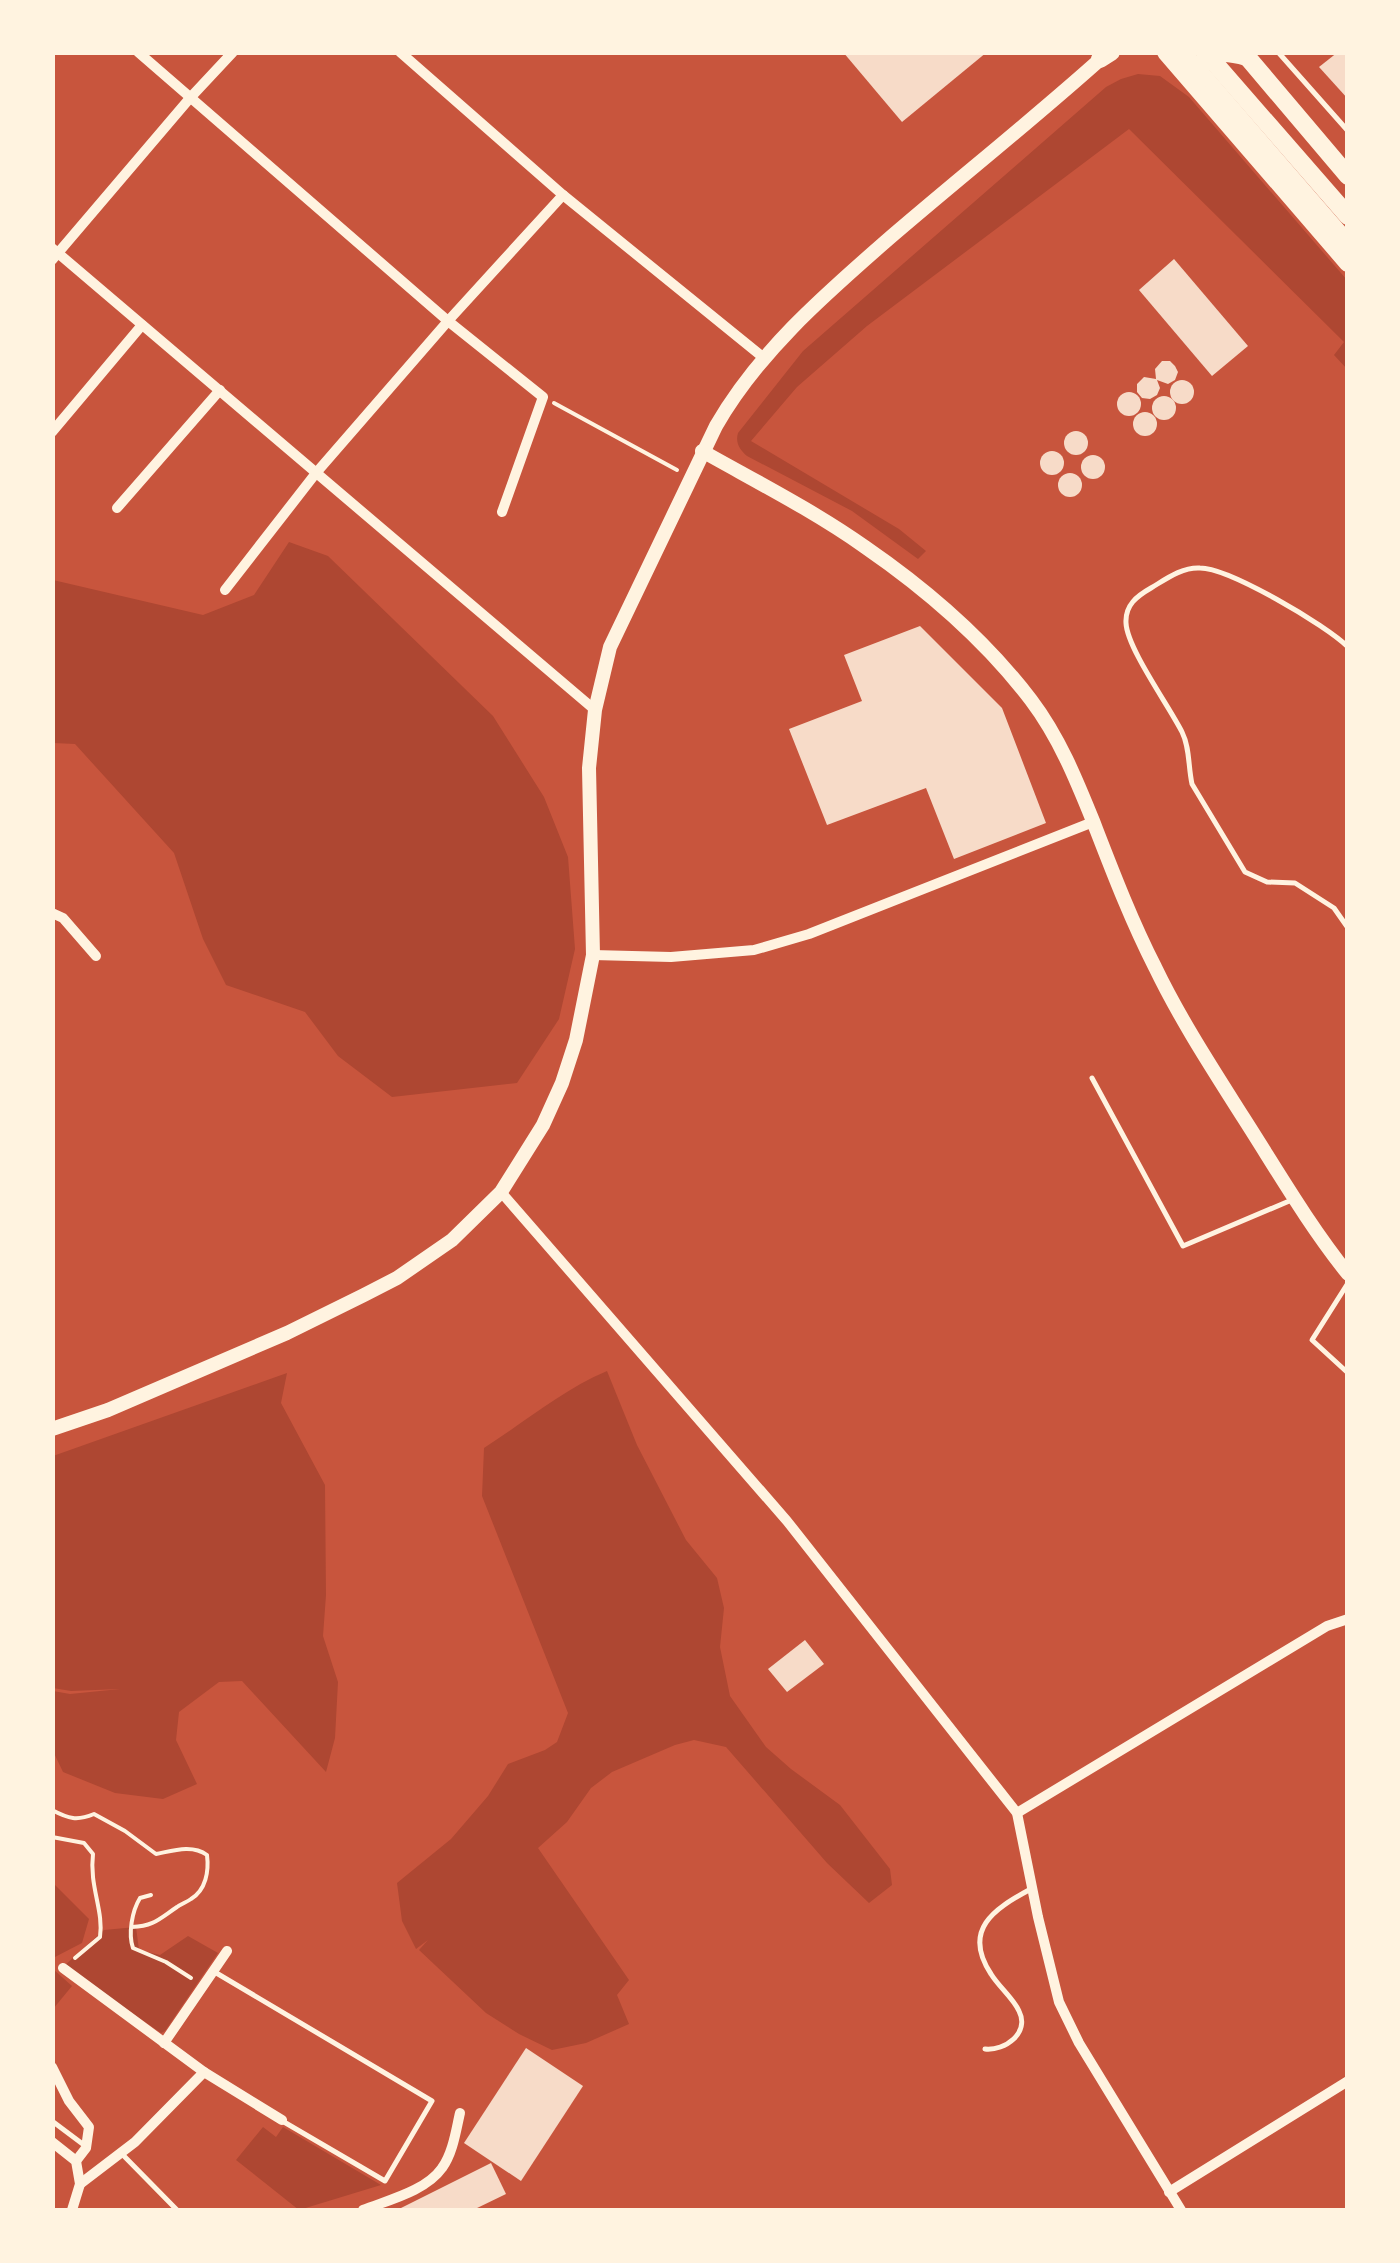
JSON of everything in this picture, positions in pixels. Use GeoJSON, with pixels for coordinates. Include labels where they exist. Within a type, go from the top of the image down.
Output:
{"type":"FeatureCollection","features":[{"type":"Feature","properties":{"kind":"main road"},"geometry":{"type":"LineString","coordinates":[[1205,52],[1348,216]]}},
{"type":"Feature","properties":{"kind":"main road"},"geometry":{"type":"LineString","coordinates":[[1201,93],[1198,72],[1205,58],[1216,53],[1245,55],[1348,176]]}},
{"type":"Feature","properties":{"kind":"main road"},"geometry":{"type":"LineString","coordinates":[[1171,56],[1198,72],[1348,244]]}},
{"type":"Feature","properties":{"kind":"main road"},"geometry":{"type":"LineString","coordinates":[[1171,56],[1348,262]]}},
{"type":"Feature","properties":{"kind":"street"},"geometry":{"type":"LineString","coordinates":[[138,52],[448,321],[543,397],[502,512]]}},
{"type":"Feature","properties":{"kind":"street"},"geometry":{"type":"LineString","coordinates":[[233,52],[54,254],[220,390],[594,710]]}},
{"type":"Feature","properties":{"kind":"street"},"geometry":{"type":"LineString","coordinates":[[400,52],[563,195],[764,358]]}},
{"type":"Feature","properties":{"kind":"street"},"geometry":{"type":"LineString","coordinates":[[52,1429],[108,1410],[286,1333],[397,1278],[452,1240],[500,1192],[543,1125],[576,1040],[592,955],[589,768],[594,710],[610,647],[702,452],[730,401],[764,358],[841,280],[1106,54]]}},
{"type":"Feature","properties":{"kind":"street"},"geometry":{"type":"LineString","coordinates":[[226,590],[316,473],[563,195]]}},
{"type":"Feature","properties":{"kind":"street"},"geometry":{"type":"LineString","coordinates":[[52,432],[142,325]]}},
{"type":"Feature","properties":{"kind":"street"},"geometry":{"type":"LineString","coordinates":[[116,508],[220,390]]}},
{"type":"Feature","properties":{"kind":"street"},"geometry":{"type":"LineString","coordinates":[[702,452],[866,547],[957,620],[1032,701],[1077,781],[1169,995],[1294,1199],[1348,1274]]}},
{"type":"Feature","properties":{"kind":"street"},"geometry":{"type":"LineString","coordinates":[[592,955],[671,957],[754,950],[809,934],[1093,822]]}},
{"type":"Feature","properties":{"kind":"street"},"geometry":{"type":"LineString","coordinates":[[52,914],[63,918],[96,956]]}},
{"type":"Feature","properties":{"kind":"street"},"geometry":{"type":"LineString","coordinates":[[500,1192],[787,1522],[1017,1813],[1065,2014],[1181,2210]]}},
{"type":"Feature","properties":{"kind":"street"},"geometry":{"type":"LineString","coordinates":[[1017,1813],[1327,1626],[1348,1618]]}},
{"type":"Feature","properties":{"kind":"street"},"geometry":{"type":"LineString","coordinates":[[164,2043],[227,1951]]}},
{"type":"Feature","properties":{"kind":"street"},"geometry":{"type":"LineString","coordinates":[[62,1968],[204,2072],[282,2120]]}},
{"type":"Feature","properties":{"kind":"street"},"geometry":{"type":"LineString","coordinates":[[52,2067],[69,2102],[89,2127],[86,2147],[76,2160]]}},
{"type":"Feature","properties":{"kind":"street"},"geometry":{"type":"LineString","coordinates":[[80,2184],[160,2118],[204,2072]]}},
{"type":"Feature","properties":{"kind":"street"},"geometry":{"type":"LineString","coordinates":[[1169,2192],[1348,2080]]}},
{"type":"Feature","properties":{"kind":"street"},"geometry":{"type":"LineString","coordinates":[[362,2210],[426,2182],[442,2168],[460,2113]]}},
{"type":"Feature","properties":{"kind":"street"},"geometry":{"type":"LineString","coordinates":[[52,2142],[76,2160],[80,2184],[72,2210]]}},
{"type":"Feature","properties":{"kind":"lane"},"geometry":{"type":"LineString","coordinates":[[1278,52],[1348,131]]}},
{"type":"Feature","properties":{"kind":"lane"},"geometry":{"type":"LineString","coordinates":[[1348,647],[1302,613],[1214,569],[1196,567],[1180,572],[1136,597],[1126,616],[1128,636],[1184,735],[1192,784],[1244,872],[1267,882],[1295,883],[1334,908],[1348,928]]}},
{"type":"Feature","properties":{"kind":"lane"},"geometry":{"type":"LineString","coordinates":[[1092,1078],[1182,1246],[1294,1199]]}},
{"type":"Feature","properties":{"kind":"lane"},"geometry":{"type":"LineString","coordinates":[[1348,1283],[1312,1340],[1348,1373]]}},
{"type":"Feature","properties":{"kind":"lane"},"geometry":{"type":"LineString","coordinates":[[985,2049],[1000,2050],[1021,2030],[1023,2023],[1016,2005],[988,1970],[979,1942],[981,1930],[997,1908],[1032,1888]]}},
{"type":"Feature","properties":{"kind":"lane"},"geometry":{"type":"LineString","coordinates":[[213,1971],[432,2101],[386,2180],[282,2120]]}},
{"type":"Feature","properties":{"kind":"lane"},"geometry":{"type":"LineString","coordinates":[[52,2122],[86,2147]]}},
{"type":"Feature","properties":{"kind":"lane"},"geometry":{"type":"LineString","coordinates":[[121,2153],[177,2210]]}},
{"type":"Feature","properties":{"kind":"path"},"geometry":{"type":"LineString","coordinates":[[543,397],[664,462]]}},
{"type":"Feature","properties":{"kind":"path"},"geometry":{"type":"LineString","coordinates":[[52,1810],[80,1820],[94,1814],[125,1830],[156,1854],[180,1849],[200,1850],[207,1855],[209,1870],[194,1898],[148,1926],[132,1927]]}},
{"type":"Feature","properties":{"kind":"path"},"geometry":{"type":"LineString","coordinates":[[52,1838],[84,1843],[93,1854],[90,1872],[102,1928],[100,1937],[74,1959]]}},
{"type":"Feature","properties":{"kind":"path"},"geometry":{"type":"LineString","coordinates":[[151,1895],[140,1898],[136,1906],[132,1948],[166,1962],[203,1986]]}},
{"type":"Feature","properties":{"kind":"shaded area"},"geometry":{"type":"Polygon","coordinates":[[[1138,74],[1160,76],[1189,97],[1347,280],[1347,369],[1334,355],[1344,342],[1129,129],[867,326],[797,387],[751,441],[899,529],[926,551],[918,559],[852,511],[744,454],[738,433],[803,351],[1106,87],[1138,74]]]}},
{"type":"Feature","properties":{"kind":"shaded area"},"geometry":{"type":"Polygon","coordinates":[[[289,542],[328,556],[493,716],[544,797],[568,857],[575,949],[559,1019],[517,1083],[392,1097],[338,1056],[305,1012],[226,985],[203,939],[174,853],[75,744],[53,743],[53,580],[203,615],[254,595],[289,542]]]}},
{"type":"Feature","properties":{"kind":"shaded area"},"geometry":{"type":"Polygon","coordinates":[[[607,1371],[637,1445],[686,1540],[717,1578],[724,1608],[720,1647],[730,1696],[766,1747],[840,1805],[890,1869],[892,1885],[869,1903],[827,1863],[726,1747],[694,1740],[612,1772],[591,1788],[567,1822],[538,1848],[629,1980],[617,1995],[629,2024],[586,2043],[552,2050],[486,2013],[419,1950],[428,1940],[416,1949],[402,1921],[397,1883],[451,1839],[488,1796],[508,1764],[557,1742],[568,1713],[482,1496],[484,1448],[559,1397],[607,1371]]]}},
{"type":"Feature","properties":{"kind":"shaded area"},"geometry":{"type":"Polygon","coordinates":[[[287,1373],[281,1403],[325,1485],[323,1636],[338,1682],[335,1738],[326,1772],[242,1681],[219,1682],[179,1712],[176,1740],[197,1784],[163,1799],[115,1793],[63,1772],[53,1751],[53,1691],[70,1694],[120,1689],[53,1688],[53,1456],[287,1373]]]}},
{"type":"Feature","properties":{"kind":"shaded area"},"geometry":{"type":"Polygon","coordinates":[[[53,1883],[89,1919],[82,1943],[53,1958],[53,1883]]]}},
{"type":"Feature","properties":{"kind":"shaded area"},"geometry":{"type":"Polygon","coordinates":[[[136,1927],[139,1950],[160,1955],[188,1936],[218,1953],[161,2033],[64,1966],[104,1930],[136,1927]]]}},
{"type":"Feature","properties":{"kind":"shaded area"},"geometry":{"type":"Polygon","coordinates":[[[53,1969],[72,1986],[53,2009],[53,1969]]]}},
{"type":"Feature","properties":{"kind":"shaded area"},"geometry":{"type":"Polygon","coordinates":[[[263,2127],[276,2137],[283,2127],[381,2185],[299,2210],[236,2160],[263,2127]]]}},
{"type":"Feature","properties":{"kind":"building"},"geometry":{"type":"Polygon","coordinates":[[[843,52],[987,52],[902,122],[843,52]]]}},
{"type":"Feature","properties":{"kind":"building"},"geometry":{"type":"Polygon","coordinates":[[[1338,52],[1348,52],[1348,99],[1319,67],[1338,52]]]}},
{"type":"Feature","properties":{"kind":"building"},"geometry":{"type":"Polygon","coordinates":[[[1174,259],[1248,346],[1212,376],[1139,290],[1174,259]]]}},
{"type":"Feature","properties":{"kind":"building"},"geometry":{"type":"Polygon","coordinates":[[[1162,361],[1175,366],[1175,380],[1168,384],[1157,380],[1157,395],[1142,398],[1137,384],[1144,377],[1156,379],[1155,369],[1162,361]]]}},
{"type":"Feature","properties":{"kind":"building"},"geometry":{"type":"Polygon","coordinates":[[[1182,380],[1194,392],[1182,404],[1170,392],[1182,380]]]}},
{"type":"Feature","properties":{"kind":"building"},"geometry":{"type":"Polygon","coordinates":[[[1129,392],[1141,404],[1129,416],[1117,404],[1129,392]]]}},
{"type":"Feature","properties":{"kind":"building"},"geometry":{"type":"Polygon","coordinates":[[[1164,396],[1176,408],[1164,420],[1152,408],[1164,396]]]}},
{"type":"Feature","properties":{"kind":"building"},"geometry":{"type":"Polygon","coordinates":[[[1145,412],[1157,424],[1145,436],[1133,424],[1145,412]]]}},
{"type":"Feature","properties":{"kind":"building"},"geometry":{"type":"Polygon","coordinates":[[[1076,431],[1088,443],[1076,455],[1064,443],[1076,431]]]}},
{"type":"Feature","properties":{"kind":"building"},"geometry":{"type":"Polygon","coordinates":[[[1052,451],[1064,463],[1052,475],[1040,463],[1052,451]]]}},
{"type":"Feature","properties":{"kind":"building"},"geometry":{"type":"Polygon","coordinates":[[[1093,455],[1105,467],[1093,479],[1081,467],[1093,455]]]}},
{"type":"Feature","properties":{"kind":"building"},"geometry":{"type":"Polygon","coordinates":[[[1070,473],[1082,485],[1070,497],[1058,485],[1070,473]]]}},
{"type":"Feature","properties":{"kind":"building"},"geometry":{"type":"Polygon","coordinates":[[[920,626],[1002,708],[1046,823],[954,859],[926,788],[827,825],[789,729],[862,701],[844,655],[920,626]]]}},
{"type":"Feature","properties":{"kind":"building"},"geometry":{"type":"Polygon","coordinates":[[[805,1640],[824,1664],[787,1692],[768,1669],[805,1640]]]}},
{"type":"Feature","properties":{"kind":"building"},"geometry":{"type":"Polygon","coordinates":[[[526,2048],[583,2086],[521,2181],[464,2143],[526,2048]]]}},
{"type":"Feature","properties":{"kind":"building"},"geometry":{"type":"Polygon","coordinates":[[[491,2163],[506,2194],[473,2210],[397,2210],[491,2163]]]}}]}
